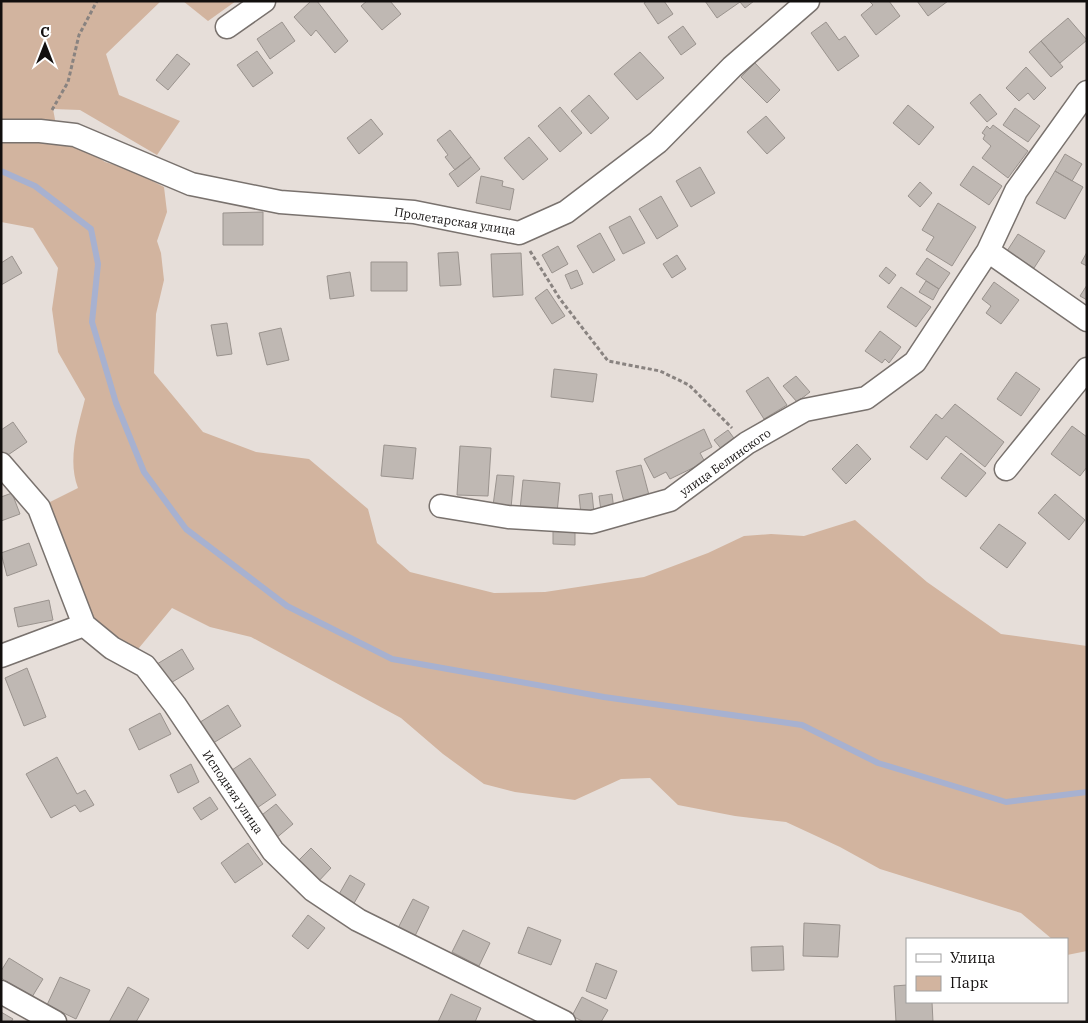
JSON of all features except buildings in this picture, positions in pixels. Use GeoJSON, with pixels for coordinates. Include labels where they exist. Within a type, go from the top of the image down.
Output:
{"type":"FeatureCollection","features":[{"type":"Feature","properties":{"kind":"street"},"geometry":{"type":"LineString","coordinates":[[227,27],[264,1]]}},
{"type":"Feature","properties":{"kind":"street","name":"Пролетарская улица"},"geometry":{"type":"LineString","coordinates":[[1,131],[40,131],[75,135],[191,184],[280,202],[414,212],[519,233],[566,212],[658,142],[732,68],[808,1]]}},
{"type":"Feature","properties":{"kind":"street","name":"улица Белинского"},"geometry":{"type":"LineString","coordinates":[[441,506],[508,518],[592,522],[670,500],[747,443],[805,410],[866,398],[915,362],[988,251],[1016,191],[1087,92]]}},
{"type":"Feature","properties":{"kind":"street"},"geometry":{"type":"LineString","coordinates":[[988,251],[1087,320]]}},
{"type":"Feature","properties":{"kind":"street"},"geometry":{"type":"LineString","coordinates":[[1006,469],[1087,368]]}},
{"type":"Feature","properties":{"kind":"street","name":"Исподняя улица"},"geometry":{"type":"LineString","coordinates":[[1,464],[39,508],[84,625],[112,648],[145,666],[175,705],[272,851],[313,890],[358,920],[564,1022]]}},
{"type":"Feature","properties":{"kind":"street"},"geometry":{"type":"LineString","coordinates":[[1,656],[84,625]]}},
{"type":"Feature","properties":{"kind":"street"},"geometry":{"type":"LineString","coordinates":[[1,992],[55,1022]]}},
{"type":"Feature","properties":{"kind":"path"},"geometry":{"type":"LineString","coordinates":[[40,131],[68,82],[79,35],[96,1]]}},
{"type":"Feature","properties":{"kind":"path"},"geometry":{"type":"LineString","coordinates":[[519,233],[560,299],[608,361],[660,371],[689,385],[747,443]]}},
{"type":"Feature","properties":{"kind":"green space"},"geometry":{"type":"Polygon","coordinates":[[[1,1],[161,1],[106,54],[119,95],[180,121],[157,155],[80,110],[53,109],[57,130],[105,162],[131,170],[164,187],[167,212],[157,241],[161,253],[164,280],[156,314],[154,373],[203,432],[256,452],[309,459],[368,509],[377,543],[410,572],[494,593],[545,592],[644,577],[708,553],[744,536],[771,534],[804,536],[855,520],[927,582],[1001,634],[1087,646],[1087,951],[1068,955],[1068,938],[1051,938],[1021,913],[880,869],[840,847],[786,822],[735,816],[678,805],[650,778],[621,779],[575,800],[515,792],[484,784],[443,754],[401,718],[251,637],[210,627],[172,608],[134,654],[88,622],[42,506],[78,488],[73,466],[77,432],[85,399],[58,352],[52,309],[58,268],[33,228],[1,222],[1,1]]]}},
{"type":"Feature","properties":{"kind":"green space"},"geometry":{"type":"Polygon","coordinates":[[[183,1],[236,1],[208,21],[183,1]]]}},
{"type":"Feature","properties":{"kind":"waterway"},"geometry":{"type":"LineString","coordinates":[[1,171],[35,186],[91,229],[98,264],[92,322],[116,403],[144,472],[186,529],[287,606],[392,659],[604,697],[802,725],[878,763],[1006,802],[1087,792]]}}]}
